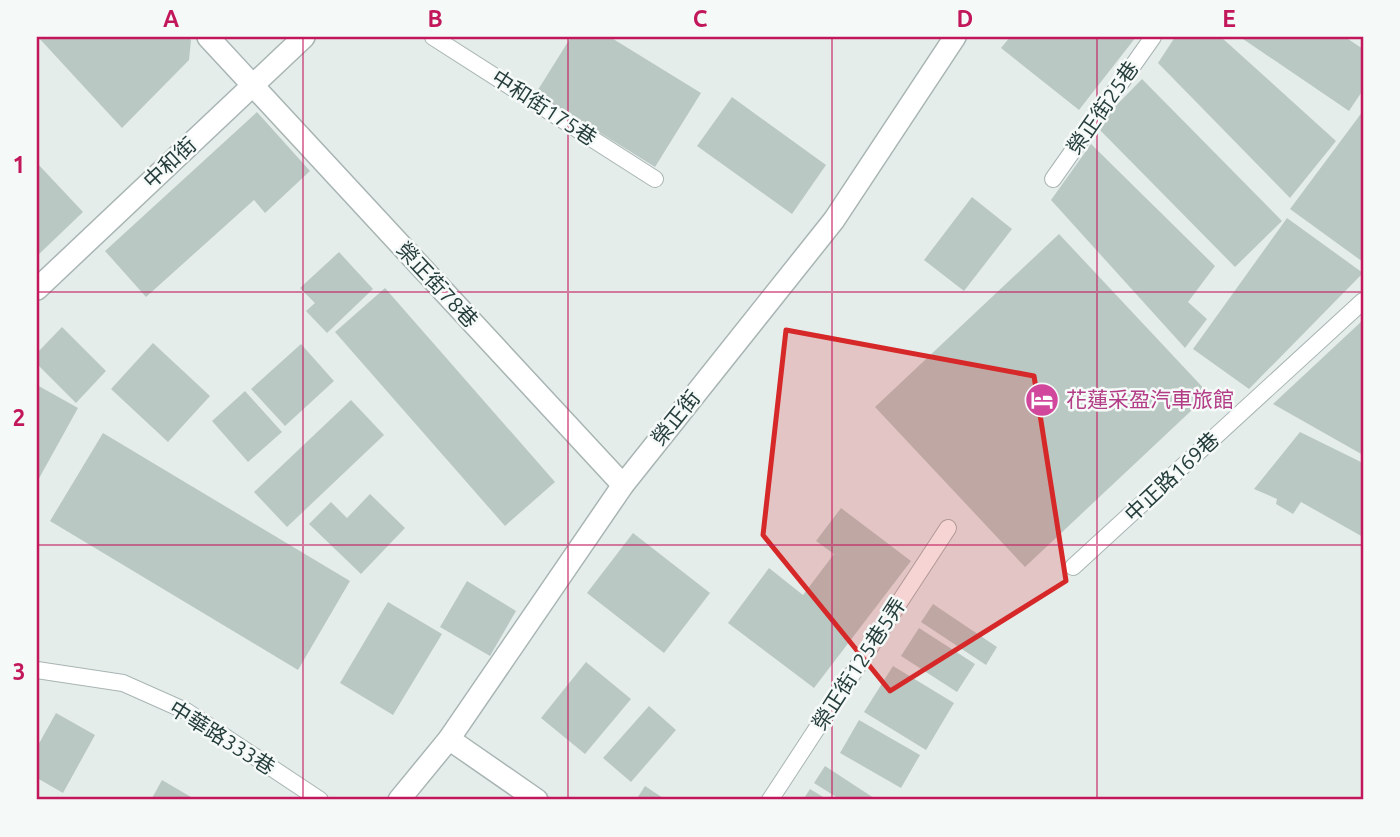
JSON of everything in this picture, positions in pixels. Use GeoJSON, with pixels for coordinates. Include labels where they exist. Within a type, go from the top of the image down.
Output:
{"type":"FeatureCollection","features":[{"type":"Feature","properties":{"kind":"street","name":"榮正街78巷"},"geometry":{"type":"LineString","coordinates":[[208,37],[622,485]]}},
{"type":"Feature","properties":{"kind":"street","name":"中和街"},"geometry":{"type":"LineString","coordinates":[[37,289],[304,37]]}},
{"type":"Feature","properties":{"kind":"street","name":"榮正街"},"geometry":{"type":"LineString","coordinates":[[399,800],[449,739],[622,485],[834,220],[951,38]]}},
{"type":"Feature","properties":{"kind":"street"},"geometry":{"type":"LineString","coordinates":[[449,739],[537,800]]}},
{"type":"Feature","properties":{"kind":"lane","name":"中和街175巷"},"geometry":{"type":"LineString","coordinates":[[433,37],[655,179]]}},
{"type":"Feature","properties":{"kind":"lane","name":"榮正街25巷"},"geometry":{"type":"LineString","coordinates":[[1053,179],[1153,37]]}},
{"type":"Feature","properties":{"kind":"lane","name":"中正路169巷"},"geometry":{"type":"LineString","coordinates":[[1073,568],[1363,301]]}},
{"type":"Feature","properties":{"kind":"lane","name":"榮正街125巷5弄"},"geometry":{"type":"LineString","coordinates":[[770,800],[948,528]]}},
{"type":"Feature","properties":{"kind":"lane","name":"中華路333巷"},"geometry":{"type":"LineString","coordinates":[[37,670],[123,683],[186,711],[320,800]]}},
{"type":"Feature","properties":{"kind":"highlighted area"},"geometry":{"type":"Polygon","coordinates":[[[786,330],[1034,376],[1066,581],[890,691],[763,535],[786,330]]]}},
{"type":"Feature","properties":{"kind":"building"},"geometry":{"type":"Polygon","coordinates":[[[38,37],[188,37],[191,40],[189,60],[122,128],[38,37]]]}},
{"type":"Feature","properties":{"kind":"building"},"geometry":{"type":"Polygon","coordinates":[[[571,37],[610,37],[701,93],[655,167],[536,93],[571,37]]]}},
{"type":"Feature","properties":{"kind":"building"},"geometry":{"type":"Polygon","coordinates":[[[1010,37],[1136,37],[1079,110],[1001,48],[1010,37]]]}},
{"type":"Feature","properties":{"kind":"building"},"geometry":{"type":"Polygon","coordinates":[[[1175,37],[1221,37],[1336,141],[1290,198],[1158,63],[1175,37]]]}},
{"type":"Feature","properties":{"kind":"building"},"geometry":{"type":"Polygon","coordinates":[[[1240,37],[1345,37],[1363,49],[1363,90],[1349,111],[1240,37]]]}},
{"type":"Feature","properties":{"kind":"building"},"geometry":{"type":"Polygon","coordinates":[[[1142,79],[1282,221],[1235,267],[1096,126],[1142,79]]]}},
{"type":"Feature","properties":{"kind":"building"},"geometry":{"type":"Polygon","coordinates":[[[732,97],[826,165],[792,214],[697,146],[732,97]]]}},
{"type":"Feature","properties":{"kind":"building"},"geometry":{"type":"Polygon","coordinates":[[[1363,111],[1363,262],[1290,209],[1363,111]]]}},
{"type":"Feature","properties":{"kind":"building"},"geometry":{"type":"Polygon","coordinates":[[[257,112],[310,171],[265,213],[254,200],[146,297],[105,251],[257,112]]]}},
{"type":"Feature","properties":{"kind":"building"},"geometry":{"type":"Polygon","coordinates":[[[1091,144],[1215,266],[1188,302],[1207,319],[1185,348],[1051,200],[1091,144]]]}},
{"type":"Feature","properties":{"kind":"building"},"geometry":{"type":"Polygon","coordinates":[[[37,163],[83,212],[37,256],[37,163]]]}},
{"type":"Feature","properties":{"kind":"building"},"geometry":{"type":"Polygon","coordinates":[[[972,197],[1012,229],[964,291],[924,260],[972,197]]]}},
{"type":"Feature","properties":{"kind":"building"},"geometry":{"type":"Polygon","coordinates":[[[1287,218],[1363,273],[1249,389],[1193,349],[1287,218]]]}},
{"type":"Feature","properties":{"kind":"building","name":"花蓮采盈汽車旅館"},"geometry":{"type":"Polygon","coordinates":[[[1059,234],[1209,394],[1025,567],[875,407],[1059,234]]]}},
{"type":"Feature","properties":{"kind":"building"},"geometry":{"type":"Polygon","coordinates":[[[339,252],[373,289],[327,333],[306,311],[315,303],[300,288],[339,252]]]}},
{"type":"Feature","properties":{"kind":"building"},"geometry":{"type":"Polygon","coordinates":[[[385,288],[555,482],[505,526],[335,332],[385,288]]]}},
{"type":"Feature","properties":{"kind":"building"},"geometry":{"type":"Polygon","coordinates":[[[1363,320],[1363,455],[1273,404],[1363,320]]]}},
{"type":"Feature","properties":{"kind":"building"},"geometry":{"type":"Polygon","coordinates":[[[62,327],[106,371],[76,403],[37,364],[37,353],[62,327]]]}},
{"type":"Feature","properties":{"kind":"building"},"geometry":{"type":"Polygon","coordinates":[[[153,343],[210,396],[168,442],[111,389],[153,343]]]}},
{"type":"Feature","properties":{"kind":"building"},"geometry":{"type":"Polygon","coordinates":[[[301,344],[334,381],[285,426],[251,389],[301,344]]]}},
{"type":"Feature","properties":{"kind":"building"},"geometry":{"type":"Polygon","coordinates":[[[37,385],[78,408],[37,482],[37,385]]]}},
{"type":"Feature","properties":{"kind":"building"},"geometry":{"type":"Polygon","coordinates":[[[245,391],[282,432],[248,462],[212,421],[245,391]]]}},
{"type":"Feature","properties":{"kind":"building"},"geometry":{"type":"Polygon","coordinates":[[[351,400],[384,435],[287,527],[254,492],[351,400]]]}},
{"type":"Feature","properties":{"kind":"building"},"geometry":{"type":"Polygon","coordinates":[[[1300,432],[1363,463],[1363,537],[1301,502],[1293,514],[1276,504],[1277,499],[1254,489],[1300,432]]]}},
{"type":"Feature","properties":{"kind":"building"},"geometry":{"type":"Polygon","coordinates":[[[103,433],[350,581],[298,670],[50,521],[103,433]]]}},
{"type":"Feature","properties":{"kind":"building"},"geometry":{"type":"Polygon","coordinates":[[[370,494],[405,528],[361,574],[309,524],[331,502],[347,518],[370,494]]]}},
{"type":"Feature","properties":{"kind":"building"},"geometry":{"type":"Polygon","coordinates":[[[841,508],[911,561],[814,688],[728,623],[769,568],[803,595],[834,554],[816,541],[841,508]]]}},
{"type":"Feature","properties":{"kind":"building"},"geometry":{"type":"Polygon","coordinates":[[[633,533],[710,593],[664,653],[587,593],[633,533]]]}},
{"type":"Feature","properties":{"kind":"building"},"geometry":{"type":"Polygon","coordinates":[[[467,581],[516,611],[490,656],[440,627],[467,581]]]}},
{"type":"Feature","properties":{"kind":"building"},"geometry":{"type":"Polygon","coordinates":[[[388,602],[442,634],[393,715],[340,683],[388,602]]]}},
{"type":"Feature","properties":{"kind":"building"},"geometry":{"type":"Polygon","coordinates":[[[933,604],[997,647],[986,665],[921,622],[933,604]]]}},
{"type":"Feature","properties":{"kind":"building"},"geometry":{"type":"Polygon","coordinates":[[[919,628],[975,664],[957,692],[901,656],[919,628]]]}},
{"type":"Feature","properties":{"kind":"building"},"geometry":{"type":"Polygon","coordinates":[[[586,662],[631,699],[585,754],[541,718],[586,662]]]}},
{"type":"Feature","properties":{"kind":"building"},"geometry":{"type":"Polygon","coordinates":[[[893,666],[954,703],[926,750],[864,712],[893,666]]]}},
{"type":"Feature","properties":{"kind":"building"},"geometry":{"type":"Polygon","coordinates":[[[649,706],[676,730],[631,782],[603,758],[649,706]]]}},
{"type":"Feature","properties":{"kind":"building"},"geometry":{"type":"Polygon","coordinates":[[[56,713],[95,735],[63,793],[37,778],[37,747],[56,713]]]}},
{"type":"Feature","properties":{"kind":"building"},"geometry":{"type":"Polygon","coordinates":[[[859,720],[920,755],[901,788],[840,753],[859,720]]]}},
{"type":"Feature","properties":{"kind":"building"},"geometry":{"type":"Polygon","coordinates":[[[825,766],[877,800],[841,800],[814,783],[825,766]]]}},
{"type":"Feature","properties":{"kind":"building"},"geometry":{"type":"Polygon","coordinates":[[[162,780],[196,800],[151,800],[162,780]]]}},
{"type":"Feature","properties":{"kind":"building"},"geometry":{"type":"Polygon","coordinates":[[[645,786],[666,800],[636,800],[645,786]]]}},
{"type":"Feature","properties":{"kind":"building"},"geometry":{"type":"Polygon","coordinates":[[[810,789],[828,800],[803,800],[810,789]]]}},
{"type":"Feature","properties":{"kind":"place","name":"花蓮采盈汽車旅館"},"geometry":{"type":"Point","coordinates":[1042,400]}}]}
